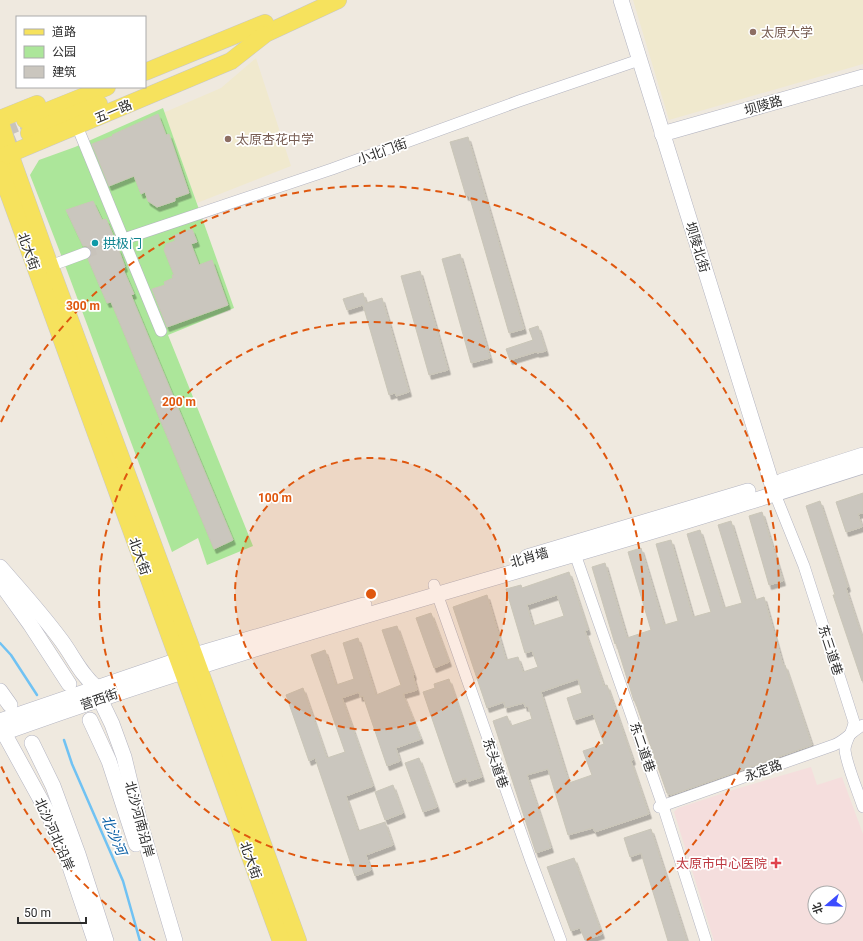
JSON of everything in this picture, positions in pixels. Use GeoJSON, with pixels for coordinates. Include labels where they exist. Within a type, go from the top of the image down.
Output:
{"type":"FeatureCollection","features":[{"type":"Feature","properties":{"kind":"main road","name":"五一路"},"geometry":{"type":"LineString","coordinates":[[5,156],[231,61],[264,30],[313,0]]}},
{"type":"Feature","properties":{"kind":"main road","name":"五一路"},"geometry":{"type":"LineString","coordinates":[[146,84],[264,30],[338,0]]}},
{"type":"Feature","properties":{"kind":"main road","name":"五一路"},"geometry":{"type":"LineString","coordinates":[[146,62],[206,37],[264,30]]}},
{"type":"Feature","properties":{"kind":"main road","name":"五一路"},"geometry":{"type":"LineString","coordinates":[[146,72],[264,30]]}},
{"type":"Feature","properties":{"kind":"main road"},"geometry":{"type":"LineString","coordinates":[[80,88],[0,120],[5,156],[50,266],[188,663],[298,941]]}},
{"type":"Feature","properties":{"kind":"main road","name":"五一路"},"geometry":{"type":"LineString","coordinates":[[106,88],[27,126],[136,88]]}},
{"type":"Feature","properties":{"kind":"main road","name":"北大街"},"geometry":{"type":"LineString","coordinates":[[0,170],[188,663],[281,941]]}},
{"type":"Feature","properties":{"kind":"street","name":"坝陵北街"},"geometry":{"type":"LineString","coordinates":[[621,0],[774,489]]}},
{"type":"Feature","properties":{"kind":"street","name":"小北门街"},"geometry":{"type":"LineString","coordinates":[[120,240],[332,169],[639,60]]}},
{"type":"Feature","properties":{"kind":"street","name":"坝陵路"},"geometry":{"type":"LineString","coordinates":[[662,134],[863,77]]}},
{"type":"Feature","properties":{"kind":"street"},"geometry":{"type":"LineString","coordinates":[[77,126],[120,240],[161,331]]}},
{"type":"Feature","properties":{"kind":"street"},"geometry":{"type":"LineString","coordinates":[[50,266],[85,253]]}},
{"type":"Feature","properties":{"kind":"street","name":"北肖墙"},"geometry":{"type":"LineString","coordinates":[[188,663],[774,489],[863,455]]}},
{"type":"Feature","properties":{"kind":"street"},"geometry":{"type":"LineString","coordinates":[[436,589],[573,555],[774,489],[863,466]]}},
{"type":"Feature","properties":{"kind":"street","name":"东三道巷"},"geometry":{"type":"LineString","coordinates":[[774,489],[804,566],[854,722],[847,741],[845,754],[863,807]]}},
{"type":"Feature","properties":{"kind":"street","name":"东二道巷"},"geometry":{"type":"LineString","coordinates":[[573,555],[661,806],[706,941]]}},
{"type":"Feature","properties":{"kind":"street","name":"北沙河南沿岸"},"geometry":{"type":"LineString","coordinates":[[0,567],[46,620],[67,648],[87,680],[99,693],[124,757],[140,823],[175,941]]}},
{"type":"Feature","properties":{"kind":"street"},"geometry":{"type":"LineString","coordinates":[[0,582],[30,624],[71,697]]}},
{"type":"Feature","properties":{"kind":"street","name":"东头道巷"},"geometry":{"type":"LineString","coordinates":[[436,589],[531,861],[561,941]]}},
{"type":"Feature","properties":{"kind":"street","name":"营西街"},"geometry":{"type":"LineString","coordinates":[[1,729],[71,697],[99,693],[188,663]]}},
{"type":"Feature","properties":{"kind":"street"},"geometry":{"type":"LineString","coordinates":[[0,691],[10,705]]}},
{"type":"Feature","properties":{"kind":"street","name":"北沙河南沿岸"},"geometry":{"type":"LineString","coordinates":[[90,720],[109,761],[165,941]]}},
{"type":"Feature","properties":{"kind":"street","name":"永定路"},"geometry":{"type":"LineString","coordinates":[[661,806],[834,745],[863,726]]}},
{"type":"Feature","properties":{"kind":"street","name":"北沙河北沿岸"},"geometry":{"type":"LineString","coordinates":[[1,729],[48,814],[68,861],[95,941]]}},
{"type":"Feature","properties":{"kind":"street","name":"北沙河北沿岸"},"geometry":{"type":"LineString","coordinates":[[32,743],[52,786],[78,854],[106,941]]}},
{"type":"Feature","properties":{"kind":"street","name":"东二道巷"},"geometry":{"type":"LineString","coordinates":[[661,806],[701,941]]}},
{"type":"Feature","properties":{"kind":"shaded area","name":"太原大学"},"geometry":{"type":"Polygon","coordinates":[[[633,0],[863,0],[863,64],[669,120],[633,0]]]}},
{"type":"Feature","properties":{"kind":"shaded area","name":"太原杏花中学"},"geometry":{"type":"Polygon","coordinates":[[[256,58],[291,166],[197,203],[163,113],[221,88],[256,58]]]}},
{"type":"Feature","properties":{"kind":"shaded area","name":"太原市中心医院"},"geometry":{"type":"Polygon","coordinates":[[[811,767],[817,785],[842,777],[863,834],[863,941],[714,941],[674,812],[678,808],[811,767]]]}},
{"type":"Feature","properties":{"kind":"green space"},"geometry":{"type":"Polygon","coordinates":[[[163,108],[234,308],[168,335],[253,546],[207,565],[198,538],[172,552],[30,175],[39,160],[75,147],[163,108]]]}},
{"type":"Feature","properties":{"kind":"building"},"geometry":{"type":"Polygon","coordinates":[[[158,114],[166,135],[169,134],[189,193],[175,198],[175,201],[157,207],[148,201],[145,192],[141,194],[134,176],[109,186],[92,144],[113,136],[112,135],[158,114]]]}},
{"type":"Feature","properties":{"kind":"building"},"geometry":{"type":"Polygon","coordinates":[[[468,137],[524,329],[509,333],[469,195],[466,196],[450,142],[468,137]]]}},
{"type":"Feature","properties":{"kind":"building"},"geometry":{"type":"Polygon","coordinates":[[[93,201],[102,220],[106,219],[113,235],[108,240],[109,245],[113,249],[118,248],[125,267],[123,269],[134,294],[131,295],[233,540],[214,549],[111,302],[107,303],[88,259],[92,255],[91,250],[87,246],[83,246],[66,210],[93,201]]]}},
{"type":"Feature","properties":{"kind":"building"},"geometry":{"type":"Polygon","coordinates":[[[192,229],[197,242],[191,244],[199,265],[212,260],[228,305],[167,327],[152,289],[165,285],[164,282],[173,278],[172,275],[174,275],[164,250],[166,244],[175,241],[173,236],[192,229]]]}},
{"type":"Feature","properties":{"kind":"building"},"geometry":{"type":"Polygon","coordinates":[[[460,254],[490,358],[471,363],[442,259],[460,254]]]}},
{"type":"Feature","properties":{"kind":"building"},"geometry":{"type":"Polygon","coordinates":[[[420,271],[448,370],[429,375],[401,276],[420,271]]]}},
{"type":"Feature","properties":{"kind":"building"},"geometry":{"type":"Polygon","coordinates":[[[363,293],[366,303],[382,298],[409,392],[396,396],[395,393],[389,395],[363,305],[347,310],[343,299],[363,293]]]}},
{"type":"Feature","properties":{"kind":"building"},"geometry":{"type":"Polygon","coordinates":[[[538,326],[546,351],[536,352],[510,360],[506,349],[533,340],[529,329],[538,326]]]}},
{"type":"Feature","properties":{"kind":"building"},"geometry":{"type":"Polygon","coordinates":[[[863,493],[863,513],[858,514],[862,527],[846,532],[836,502],[863,493]]]}},
{"type":"Feature","properties":{"kind":"building"},"geometry":{"type":"Polygon","coordinates":[[[820,501],[848,587],[846,588],[863,640],[862,681],[833,595],[835,595],[806,506],[820,501]]]}},
{"type":"Feature","properties":{"kind":"building"},"geometry":{"type":"Polygon","coordinates":[[[762,512],[783,581],[769,585],[749,516],[762,512]]]}},
{"type":"Feature","properties":{"kind":"building"},"geometry":{"type":"Polygon","coordinates":[[[731,521],[755,600],[764,597],[783,665],[785,665],[812,745],[671,795],[667,793],[634,701],[592,567],[605,563],[627,638],[651,630],[628,552],[641,548],[664,625],[678,621],[656,544],[671,540],[693,617],[711,612],[687,534],[700,530],[724,608],[742,603],[718,525],[731,521]]]}},
{"type":"Feature","properties":{"kind":"building"},"geometry":{"type":"Polygon","coordinates":[[[569,572],[588,630],[585,631],[604,686],[607,685],[633,760],[631,761],[649,814],[595,832],[593,828],[568,835],[548,769],[527,775],[551,848],[536,853],[493,721],[507,716],[511,726],[532,719],[528,706],[525,707],[524,703],[505,708],[504,702],[487,708],[453,607],[487,595],[506,660],[518,657],[523,672],[538,667],[532,651],[525,653],[506,589],[521,585],[522,588],[569,572]],[[557,595],[527,605],[533,626],[564,616],[557,595]],[[578,679],[541,692],[569,783],[592,775],[583,751],[604,744],[593,714],[574,720],[567,698],[582,693],[578,679]]]}},
{"type":"Feature","properties":{"kind":"building"},"geometry":{"type":"Polygon","coordinates":[[[431,613],[449,662],[434,668],[416,618],[431,613]]]}},
{"type":"Feature","properties":{"kind":"building"},"geometry":{"type":"Polygon","coordinates":[[[397,626],[414,675],[417,690],[403,694],[421,739],[396,748],[400,761],[387,766],[363,696],[360,697],[359,692],[342,698],[373,786],[346,796],[358,831],[385,822],[393,845],[366,855],[371,870],[355,876],[315,758],[309,761],[286,695],[303,688],[327,758],[345,752],[311,655],[325,650],[336,685],[354,679],[343,643],[358,638],[376,695],[401,685],[382,630],[397,626]]]}},
{"type":"Feature","properties":{"kind":"building"},"geometry":{"type":"Polygon","coordinates":[[[449,679],[482,777],[467,782],[466,778],[454,783],[423,692],[435,688],[434,684],[449,679]]]}},
{"type":"Feature","properties":{"kind":"building"},"geometry":{"type":"Polygon","coordinates":[[[419,758],[437,807],[423,812],[405,763],[419,758]]]}},
{"type":"Feature","properties":{"kind":"building"},"geometry":{"type":"Polygon","coordinates":[[[393,785],[403,813],[385,820],[375,792],[393,785]]]}},
{"type":"Feature","properties":{"kind":"building"},"geometry":{"type":"Polygon","coordinates":[[[651,829],[687,941],[668,941],[641,853],[630,857],[624,838],[651,829]]]}},
{"type":"Feature","properties":{"kind":"building"},"geometry":{"type":"Polygon","coordinates":[[[574,858],[602,934],[585,940],[580,928],[571,931],[547,867],[574,858]]]}},
{"type":"Feature","properties":{"kind":"waterway","name":"北沙河"},"geometry":{"type":"LineString","coordinates":[[0,643],[11,655],[37,695]]}},
{"type":"Feature","properties":{"kind":"waterway","name":"北沙河"},"geometry":{"type":"LineString","coordinates":[[64,740],[72,764],[123,881],[140,941]]}},
{"type":"Feature","properties":{"kind":"tunnel"},"geometry":{"type":"LineString","coordinates":[[0,130],[25,120]]}},
{"type":"Feature","properties":{"kind":"tunnel"},"geometry":{"type":"LineString","coordinates":[[0,145],[29,133]]}},
{"type":"Feature","properties":{"kind":"tunnel"},"geometry":{"type":"LineString","coordinates":[[85,253],[115,242]]}},
{"type":"Feature","properties":{"kind":"place","name":"太原大学"},"geometry":{"type":"Point","coordinates":[753,32]}},
{"type":"Feature","properties":{"kind":"place","name":"太原杏花中学"},"geometry":{"type":"Point","coordinates":[228,139]}},
{"type":"Feature","properties":{"kind":"place","name":"拱极门"},"geometry":{"type":"Point","coordinates":[95,243]}},
{"type":"Feature","properties":{"kind":"place","name":"太原市中心医院"},"geometry":{"type":"Point","coordinates":[776,863]}}]}
